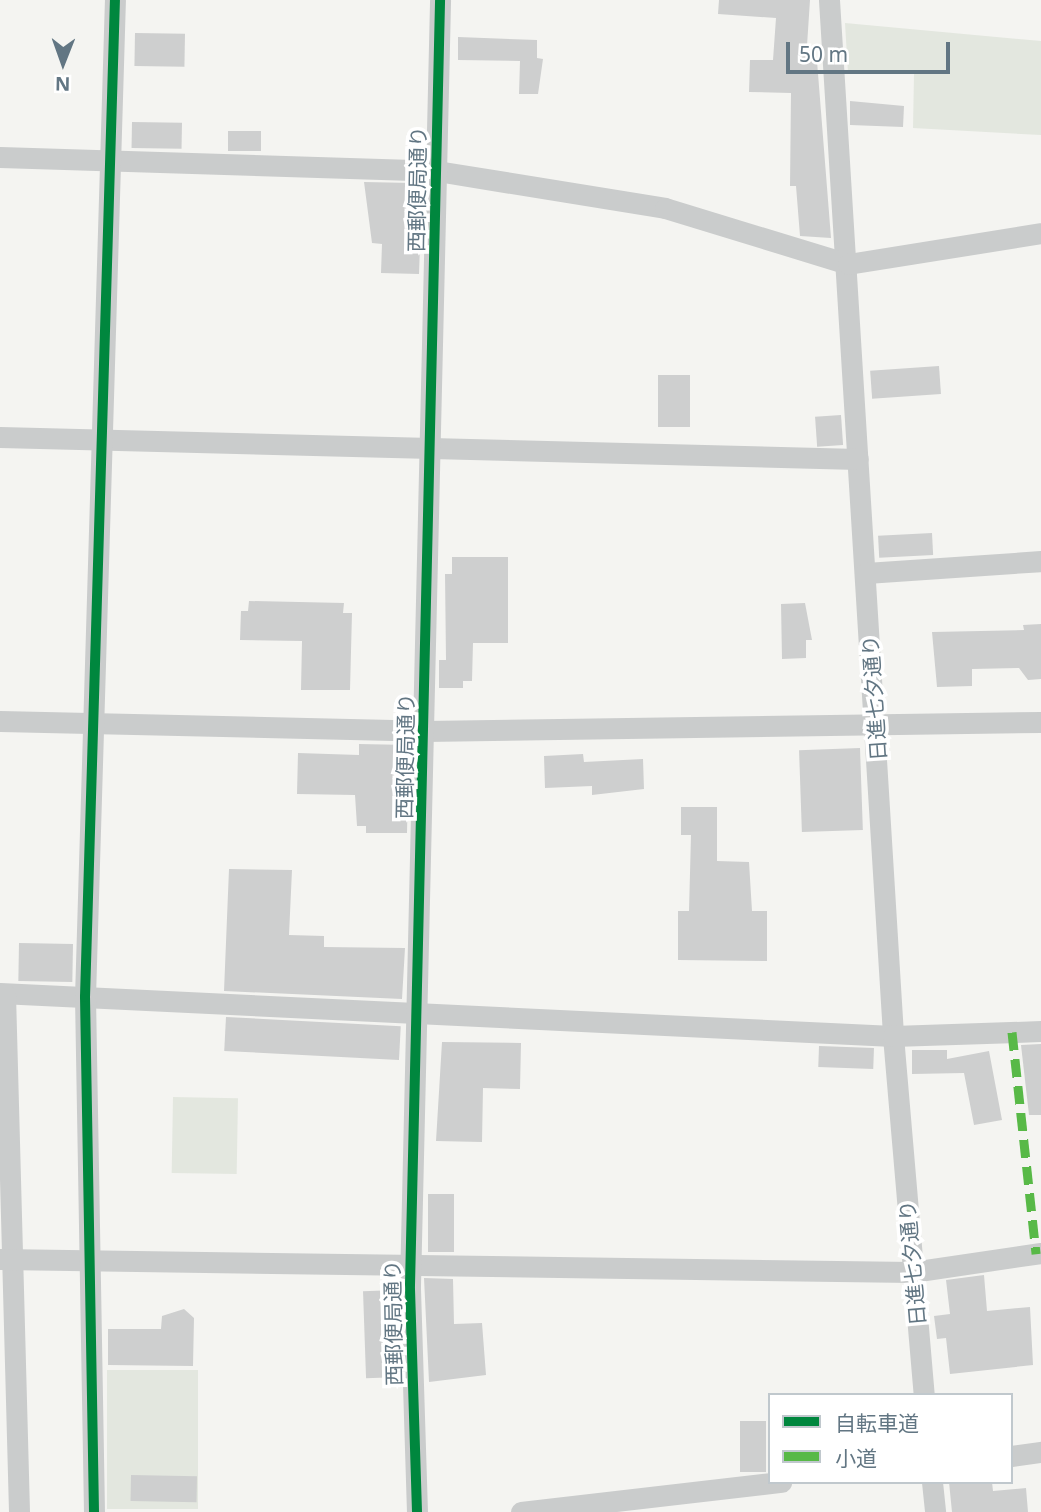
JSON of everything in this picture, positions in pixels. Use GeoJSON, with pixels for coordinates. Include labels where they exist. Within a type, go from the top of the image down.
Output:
{"type":"FeatureCollection","features":[{"type":"Feature","properties":{"kind":"street"},"geometry":{"type":"LineString","coordinates":[[94,1512],[85,997],[97,722],[115,0]]}},
{"type":"Feature","properties":{"kind":"street","name":"西郵便局通り"},"geometry":{"type":"LineString","coordinates":[[417,1512],[411,1265],[419,1012],[440,0]]}},
{"type":"Feature","properties":{"kind":"street","name":"日進七夕通り"},"geometry":{"type":"LineString","coordinates":[[829,0],[848,264],[893,1036],[924,1393]]}},
{"type":"Feature","properties":{"kind":"street"},"geometry":{"type":"LineString","coordinates":[[0,157],[437,170],[665,208],[848,264],[1041,233]]}},
{"type":"Feature","properties":{"kind":"street"},"geometry":{"type":"LineString","coordinates":[[0,437],[858,459]]}},
{"type":"Feature","properties":{"kind":"street"},"geometry":{"type":"LineString","coordinates":[[866,573],[1041,561]]}},
{"type":"Feature","properties":{"kind":"street"},"geometry":{"type":"LineString","coordinates":[[0,721],[425,731],[1041,722]]}},
{"type":"Feature","properties":{"kind":"street"},"geometry":{"type":"LineString","coordinates":[[19,1512],[6,1259],[2,994],[893,1036],[1041,1031]]}},
{"type":"Feature","properties":{"kind":"street"},"geometry":{"type":"LineString","coordinates":[[6,1259],[912,1272],[1041,1253]]}},
{"type":"Feature","properties":{"kind":"street"},"geometry":{"type":"LineString","coordinates":[[1013,1456],[1041,1452]]}},
{"type":"Feature","properties":{"kind":"street"},"geometry":{"type":"LineString","coordinates":[[521,1512],[768,1484]]}},
{"type":"Feature","properties":{"kind":"street"},"geometry":{"type":"LineString","coordinates":[[932,1484],[935,1512]]}},
{"type":"Feature","properties":{"kind":"shaded area"},"geometry":{"type":"Polygon","coordinates":[[[845,23],[1041,41],[1041,135],[913,128],[914,74],[848,73],[845,23]]]}},
{"type":"Feature","properties":{"kind":"shaded area"},"geometry":{"type":"Polygon","coordinates":[[[173,1097],[238,1098],[237,1174],[172,1173],[173,1097]]]}},
{"type":"Feature","properties":{"kind":"shaded area"},"geometry":{"type":"Polygon","coordinates":[[[107,1370],[198,1370],[198,1509],[107,1509],[107,1370]]]}},
{"type":"Feature","properties":{"kind":"building"},"geometry":{"type":"Polygon","coordinates":[[[719,0],[810,0],[806,61],[817,61],[831,238],[800,236],[796,186],[790,186],[791,93],[749,92],[750,60],[773,60],[776,18],[718,14],[719,0]]]}},
{"type":"Feature","properties":{"kind":"building"},"geometry":{"type":"Polygon","coordinates":[[[135,33],[185,34],[184,67],[134,66],[135,33]]]}},
{"type":"Feature","properties":{"kind":"building"},"geometry":{"type":"Polygon","coordinates":[[[458,37],[537,40],[537,58],[543,59],[538,94],[519,94],[520,61],[458,60],[458,37]]]}},
{"type":"Feature","properties":{"kind":"building"},"geometry":{"type":"Polygon","coordinates":[[[850,101],[904,106],[903,127],[850,125],[850,101]]]}},
{"type":"Feature","properties":{"kind":"building"},"geometry":{"type":"Polygon","coordinates":[[[132,122],[182,123],[182,149],[132,148],[132,122]]]}},
{"type":"Feature","properties":{"kind":"building"},"geometry":{"type":"Polygon","coordinates":[[[228,131],[261,131],[261,151],[228,151],[228,131]]]}},
{"type":"Feature","properties":{"kind":"building"},"geometry":{"type":"Polygon","coordinates":[[[364,182],[412,183],[411,218],[421,218],[419,274],[381,273],[382,244],[372,243],[364,182]]]}},
{"type":"Feature","properties":{"kind":"building"},"geometry":{"type":"Polygon","coordinates":[[[939,366],[941,394],[872,399],[870,371],[939,366]]]}},
{"type":"Feature","properties":{"kind":"building"},"geometry":{"type":"Polygon","coordinates":[[[658,375],[690,375],[690,427],[658,427],[658,375]]]}},
{"type":"Feature","properties":{"kind":"building"},"geometry":{"type":"Polygon","coordinates":[[[841,415],[843,445],[817,447],[815,417],[841,415]]]}},
{"type":"Feature","properties":{"kind":"building"},"geometry":{"type":"Polygon","coordinates":[[[932,533],[933,555],[879,558],[878,536],[932,533]]]}},
{"type":"Feature","properties":{"kind":"building"},"geometry":{"type":"Polygon","coordinates":[[[452,557],[508,557],[508,643],[473,643],[472,681],[463,681],[463,688],[439,688],[439,660],[446,660],[445,574],[452,574],[452,557]]]}},
{"type":"Feature","properties":{"kind":"building"},"geometry":{"type":"Polygon","coordinates":[[[249,601],[344,603],[343,613],[352,613],[350,690],[301,690],[302,641],[240,640],[241,611],[248,611],[249,601]]]}},
{"type":"Feature","properties":{"kind":"building"},"geometry":{"type":"Polygon","coordinates":[[[805,603],[812,640],[806,640],[806,658],[782,659],[781,604],[805,603]]]}},
{"type":"Feature","properties":{"kind":"building"},"geometry":{"type":"Polygon","coordinates":[[[1041,624],[1041,679],[1028,680],[1019,668],[972,669],[972,686],[937,687],[932,632],[1024,630],[1023,625],[1041,624]]]}},
{"type":"Feature","properties":{"kind":"building"},"geometry":{"type":"Polygon","coordinates":[[[359,744],[409,745],[407,833],[366,833],[366,826],[357,826],[355,795],[297,794],[298,753],[359,755],[359,744]]]}},
{"type":"Feature","properties":{"kind":"building"},"geometry":{"type":"Polygon","coordinates":[[[860,748],[863,830],[802,832],[799,750],[860,748]]]}},
{"type":"Feature","properties":{"kind":"building"},"geometry":{"type":"Polygon","coordinates":[[[583,754],[584,762],[643,759],[644,789],[592,795],[592,786],[545,788],[544,756],[583,754]]]}},
{"type":"Feature","properties":{"kind":"building"},"geometry":{"type":"Polygon","coordinates":[[[681,807],[717,807],[717,861],[749,862],[752,911],[767,911],[767,961],[678,960],[678,911],[689,911],[691,835],[681,835],[681,807]]]}},
{"type":"Feature","properties":{"kind":"building"},"geometry":{"type":"Polygon","coordinates":[[[229,869],[292,870],[289,935],[324,936],[324,947],[405,948],[402,999],[224,991],[229,869]]]}},
{"type":"Feature","properties":{"kind":"building"},"geometry":{"type":"Polygon","coordinates":[[[19,943],[73,944],[72,982],[18,981],[19,943]]]}},
{"type":"Feature","properties":{"kind":"building"},"geometry":{"type":"Polygon","coordinates":[[[226,1017],[401,1026],[399,1060],[224,1051],[226,1017]]]}},
{"type":"Feature","properties":{"kind":"building"},"geometry":{"type":"Polygon","coordinates":[[[442,1042],[521,1043],[520,1089],[483,1088],[482,1142],[436,1141],[442,1042]]]}},
{"type":"Feature","properties":{"kind":"building"},"geometry":{"type":"Polygon","coordinates":[[[1041,1044],[1041,1115],[1029,1115],[1021,1045],[1041,1044]]]}},
{"type":"Feature","properties":{"kind":"building"},"geometry":{"type":"Polygon","coordinates":[[[819,1046],[874,1048],[873,1069],[818,1067],[819,1046]]]}},
{"type":"Feature","properties":{"kind":"building"},"geometry":{"type":"Polygon","coordinates":[[[912,1050],[947,1050],[947,1059],[989,1051],[1002,1120],[974,1125],[964,1073],[912,1074],[912,1050]]]}},
{"type":"Feature","properties":{"kind":"building"},"geometry":{"type":"Polygon","coordinates":[[[428,1194],[454,1194],[454,1252],[428,1252],[428,1194]]]}},
{"type":"Feature","properties":{"kind":"building"},"geometry":{"type":"Polygon","coordinates":[[[984,1275],[987,1311],[1030,1307],[1033,1365],[950,1374],[946,1338],[937,1339],[934,1316],[950,1314],[946,1280],[984,1275]]]}},
{"type":"Feature","properties":{"kind":"building"},"geometry":{"type":"Polygon","coordinates":[[[424,1278],[453,1279],[454,1324],[482,1323],[486,1375],[429,1382],[424,1278]]]}},
{"type":"Feature","properties":{"kind":"building"},"geometry":{"type":"Polygon","coordinates":[[[397,1290],[400,1377],[366,1378],[363,1291],[397,1290]]]}},
{"type":"Feature","properties":{"kind":"building"},"geometry":{"type":"Polygon","coordinates":[[[184,1309],[194,1318],[193,1366],[108,1365],[108,1329],[161,1329],[162,1316],[184,1309]]]}},
{"type":"Feature","properties":{"kind":"building"},"geometry":{"type":"Polygon","coordinates":[[[740,1421],[766,1421],[766,1472],[740,1472],[740,1421]]]}},
{"type":"Feature","properties":{"kind":"building"},"geometry":{"type":"Polygon","coordinates":[[[131,1475],[197,1476],[197,1502],[131,1501],[131,1475]]]}},
{"type":"Feature","properties":{"kind":"building"},"geometry":{"type":"Polygon","coordinates":[[[949,1484],[992,1484],[993,1491],[1026,1488],[1028,1512],[952,1512],[949,1484]]]}},
{"type":"Feature","properties":{"kind":"marked path"},"geometry":{"type":"LineString","coordinates":[[1012,1032],[1036,1254]]}},
{"type":"Feature","properties":{"kind":"cycle path"},"geometry":{"type":"LineString","coordinates":[[94,1512],[85,997],[115,0]]}},
{"type":"Feature","properties":{"kind":"cycle path"},"geometry":{"type":"LineString","coordinates":[[417,1512],[410,1285],[440,0]]}}]}
